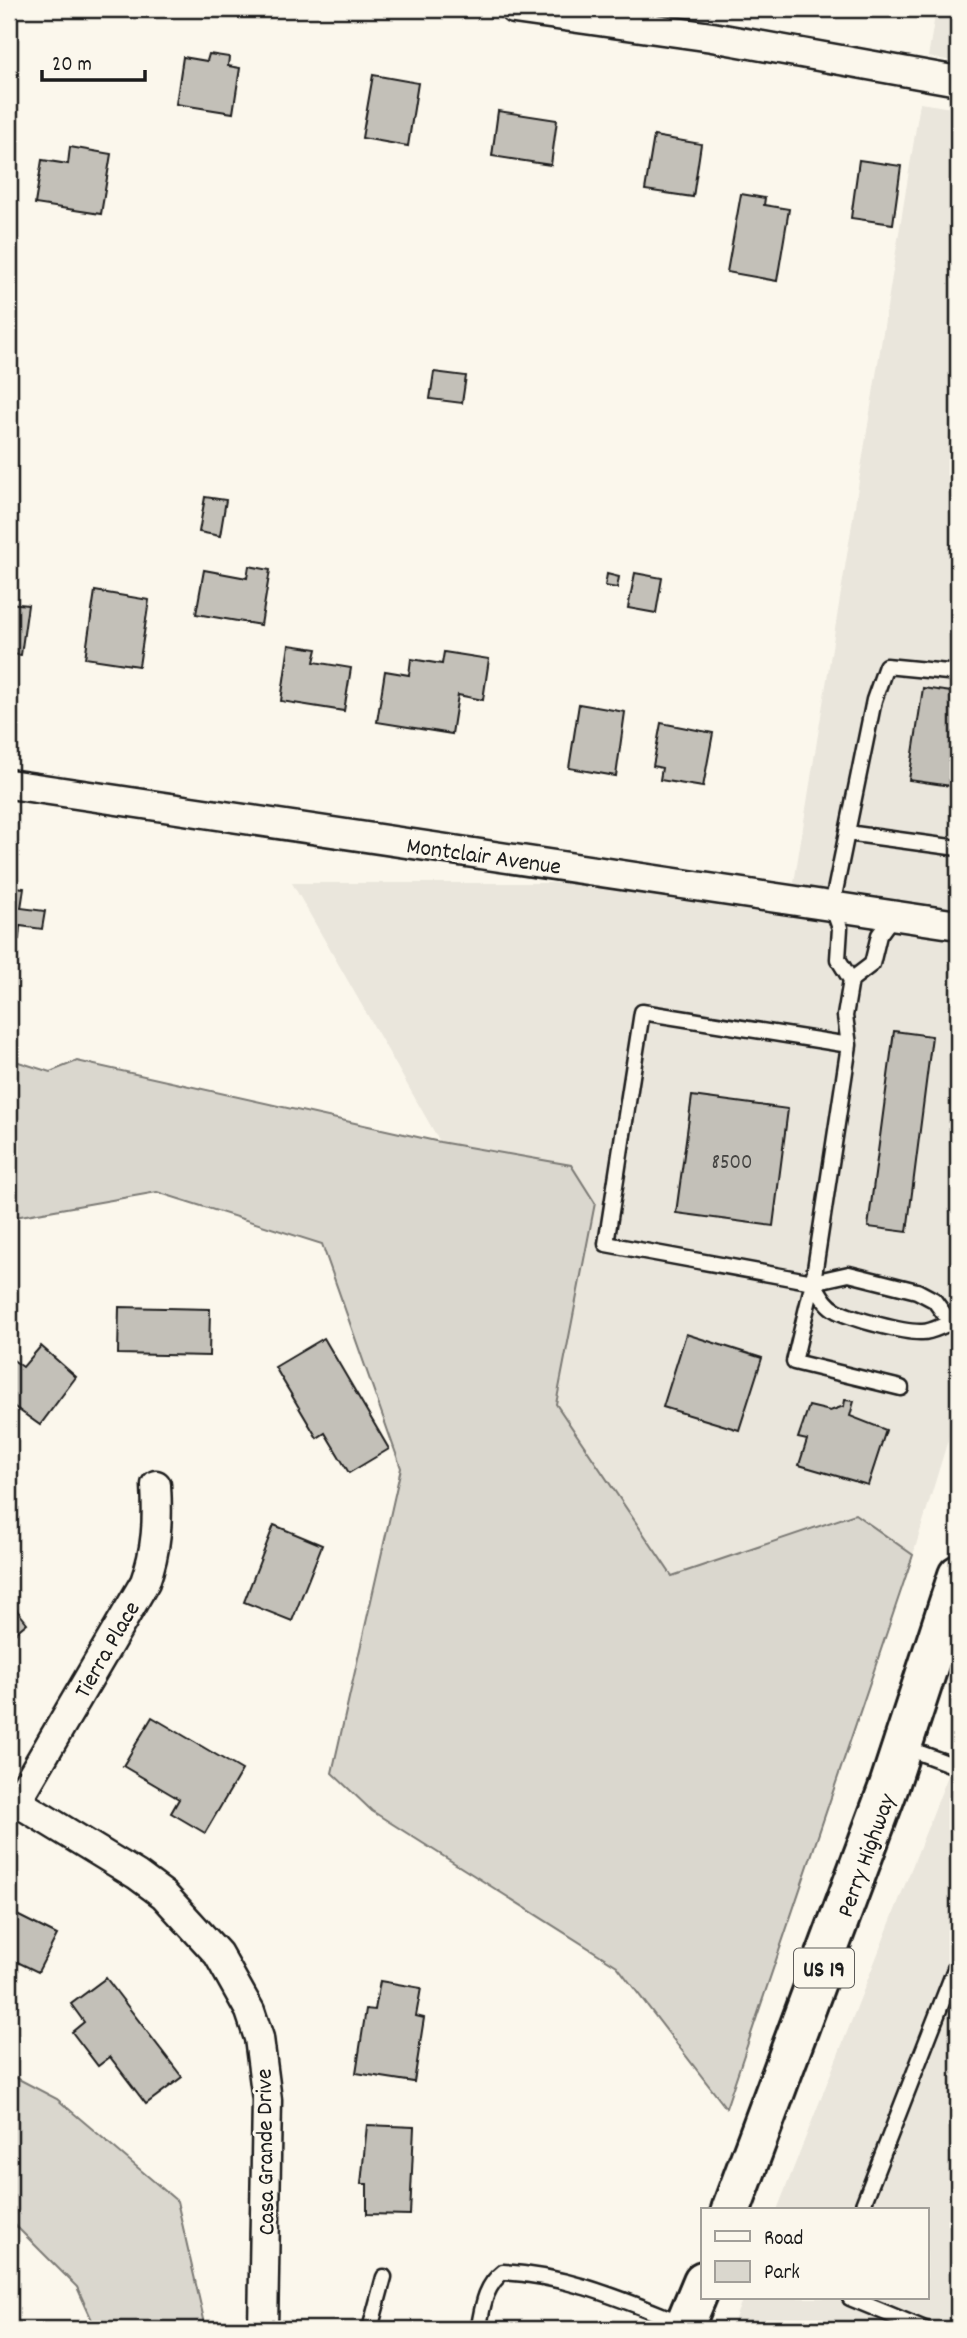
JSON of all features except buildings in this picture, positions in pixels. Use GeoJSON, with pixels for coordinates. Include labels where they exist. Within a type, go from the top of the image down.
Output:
{"type":"FeatureCollection","features":[{"type":"Feature","properties":{"kind":"main road","name":"Perry Highway"},"geometry":{"type":"LineString","coordinates":[[732,2208],[824,1968],[902,1747],[958,1575]]}},
{"type":"Feature","properties":{"kind":"main road"},"geometry":{"type":"LineString","coordinates":[[684,2327],[701,2286]]}},
{"type":"Feature","properties":{"kind":"street"},"geometry":{"type":"LineString","coordinates":[[514,9],[712,37],[958,81]]}},
{"type":"Feature","properties":{"kind":"street","name":"Montclair Avenue"},"geometry":{"type":"LineString","coordinates":[[9,784],[958,925]]}},
{"type":"Feature","properties":{"kind":"street","name":"Tierra Place"},"geometry":{"type":"LineString","coordinates":[[13,1799],[145,1582],[158,1527],[156,1485]]}},
{"type":"Feature","properties":{"kind":"street","name":"Casa Grande Drive"},"geometry":{"type":"LineString","coordinates":[[13,1799],[138,1875],[164,1895],[218,1954],[250,2011],[259,2038],[267,2100],[263,2329]]}},
{"type":"Feature","properties":{"kind":"lane"},"geometry":{"type":"LineString","coordinates":[[901,1388],[794,1362],[813,1282],[849,1045],[845,1016],[851,980],[838,959],[839,928],[832,906],[874,700],[886,666],[958,673]]}},
{"type":"Feature","properties":{"kind":"lane"},"geometry":{"type":"LineString","coordinates":[[846,833],[958,848]]}},
{"type":"Feature","properties":{"kind":"lane"},"geometry":{"type":"LineString","coordinates":[[851,980],[872,964],[879,936],[893,916]]}},
{"type":"Feature","properties":{"kind":"lane"},"geometry":{"type":"LineString","coordinates":[[813,1282],[826,1303],[838,1311],[923,1332],[954,1322],[934,1300],[918,1291],[849,1274],[813,1282],[606,1244],[642,1012],[849,1045]]}},
{"type":"Feature","properties":{"kind":"lane"},"geometry":{"type":"LineString","coordinates":[[902,1747],[958,1768]]}},
{"type":"Feature","properties":{"kind":"lane"},"geometry":{"type":"LineString","coordinates":[[863,2208],[958,1961]]}},
{"type":"Feature","properties":{"kind":"lane"},"geometry":{"type":"LineString","coordinates":[[486,2329],[479,2326],[486,2295],[491,2281],[503,2272],[542,2274],[586,2286],[684,2327]]}},
{"type":"Feature","properties":{"kind":"lane"},"geometry":{"type":"LineString","coordinates":[[370,2329],[384,2277]]}},
{"type":"Feature","properties":{"kind":"lane"},"geometry":{"type":"LineString","coordinates":[[855,2300],[925,2329]]}},
{"type":"Feature","properties":{"kind":"shaded area"},"geometry":{"type":"Polygon","coordinates":[[[936,9],[958,9],[958,62],[928,57],[936,9]]]}},
{"type":"Feature","properties":{"kind":"shaded area"},"geometry":{"type":"Polygon","coordinates":[[[920,103],[958,109],[958,1407],[913,1555],[854,1514],[672,1576],[556,1404],[595,1203],[571,1165],[440,1142],[292,883],[794,883],[920,103]]]}},
{"type":"Feature","properties":{"kind":"shaded area"},"geometry":{"type":"Polygon","coordinates":[[[958,1750],[958,2329],[731,2329],[742,2300],[928,2300],[928,2208],[778,2208],[958,1750]]]}},
{"type":"Feature","properties":{"kind":"green space"},"geometry":{"type":"Polygon","coordinates":[[[9,1059],[50,1072],[77,1061],[440,1142],[571,1165],[595,1203],[556,1404],[672,1576],[855,1514],[913,1555],[726,2108],[617,1966],[372,1811],[332,1773],[401,1468],[322,1244],[157,1192],[9,1218],[9,1059]]]}},
{"type":"Feature","properties":{"kind":"green space"},"geometry":{"type":"Polygon","coordinates":[[[9,2074],[57,2099],[177,2201],[205,2324],[239,2323],[239,2329],[96,2329],[77,2287],[9,2219],[9,2074]]]}}]}
